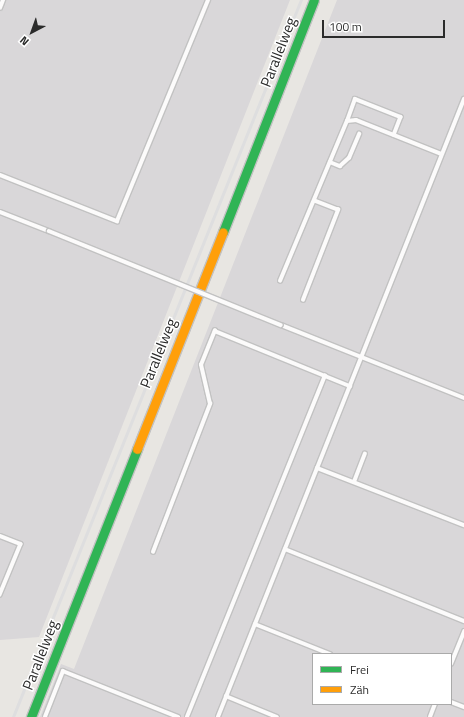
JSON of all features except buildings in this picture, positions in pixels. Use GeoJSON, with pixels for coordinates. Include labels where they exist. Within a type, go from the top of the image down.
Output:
{"type":"FeatureCollection","features":[{"type":"Feature","properties":{"kind":"street","name":"Parallelweg"},"geometry":{"type":"LineString","coordinates":[[31,717],[314,0]]}},
{"type":"Feature","properties":{"kind":"lane"},"geometry":{"type":"LineString","coordinates":[[0,8],[3,0]]}},
{"type":"Feature","properties":{"kind":"lane"},"geometry":{"type":"LineString","coordinates":[[0,175],[117,221],[208,0]]}},
{"type":"Feature","properties":{"kind":"lane"},"geometry":{"type":"LineString","coordinates":[[280,281],[315,201],[355,99],[401,117],[394,135]]}},
{"type":"Feature","properties":{"kind":"lane"},"geometry":{"type":"LineString","coordinates":[[218,717],[464,99]]}},
{"type":"Feature","properties":{"kind":"lane"},"geometry":{"type":"LineString","coordinates":[[347,121],[356,120],[442,154]]}},
{"type":"Feature","properties":{"kind":"lane"},"geometry":{"type":"LineString","coordinates":[[330,162],[340,166],[349,158],[359,134]]}},
{"type":"Feature","properties":{"kind":"lane"},"geometry":{"type":"LineString","coordinates":[[303,300],[338,210],[315,201]]}},
{"type":"Feature","properties":{"kind":"lane"},"geometry":{"type":"LineString","coordinates":[[0,212],[464,398]]}},
{"type":"Feature","properties":{"kind":"lane"},"geometry":{"type":"LineString","coordinates":[[153,552],[210,404],[201,365],[215,331],[350,386]]}},
{"type":"Feature","properties":{"kind":"lane"},"geometry":{"type":"LineString","coordinates":[[187,717],[325,376]]}},
{"type":"Feature","properties":{"kind":"lane"},"geometry":{"type":"LineString","coordinates":[[354,482],[365,454]]}},
{"type":"Feature","properties":{"kind":"lane"},"geometry":{"type":"LineString","coordinates":[[317,468],[464,525]]}},
{"type":"Feature","properties":{"kind":"lane"},"geometry":{"type":"LineString","coordinates":[[0,536],[20,544],[0,595]]}},
{"type":"Feature","properties":{"kind":"lane"},"geometry":{"type":"LineString","coordinates":[[285,549],[464,621]]}},
{"type":"Feature","properties":{"kind":"lane"},"geometry":{"type":"LineString","coordinates":[[255,624],[328,653]]}},
{"type":"Feature","properties":{"kind":"lane"},"geometry":{"type":"LineString","coordinates":[[452,662],[464,632]]}},
{"type":"Feature","properties":{"kind":"lane"},"geometry":{"type":"LineString","coordinates":[[45,717],[63,671],[178,717]]}},
{"type":"Feature","properties":{"kind":"lane"},"geometry":{"type":"LineString","coordinates":[[226,696],[277,717]]}},
{"type":"Feature","properties":{"kind":"lane"},"geometry":{"type":"LineString","coordinates":[[452,702],[464,707]]}},
{"type":"Feature","properties":{"kind":"lane"},"geometry":{"type":"LineString","coordinates":[[430,717],[435,705]]}},
{"type":"Feature","properties":{"kind":"shaded area"},"geometry":{"type":"Polygon","coordinates":[[[0,0],[290,0],[39,637],[0,640],[0,0]]]}},
{"type":"Feature","properties":{"kind":"shaded area"},"geometry":{"type":"Polygon","coordinates":[[[337,0],[464,0],[464,717],[40,717],[61,664],[74,669],[337,0]]]}},
{"type":"Feature","properties":{"kind":"railway"},"geometry":{"type":"LineString","coordinates":[[13,717],[301,0]]}},
{"type":"Feature","properties":{"kind":"traffic: fast"},"geometry":{"type":"LineString","coordinates":[[223,232],[314,0]]}},
{"type":"Feature","properties":{"kind":"traffic: fast"},"geometry":{"type":"LineString","coordinates":[[31,717],[137,449]]}},
{"type":"Feature","properties":{"kind":"traffic: slow"},"geometry":{"type":"LineString","coordinates":[[137,449],[223,232]]}}]}
